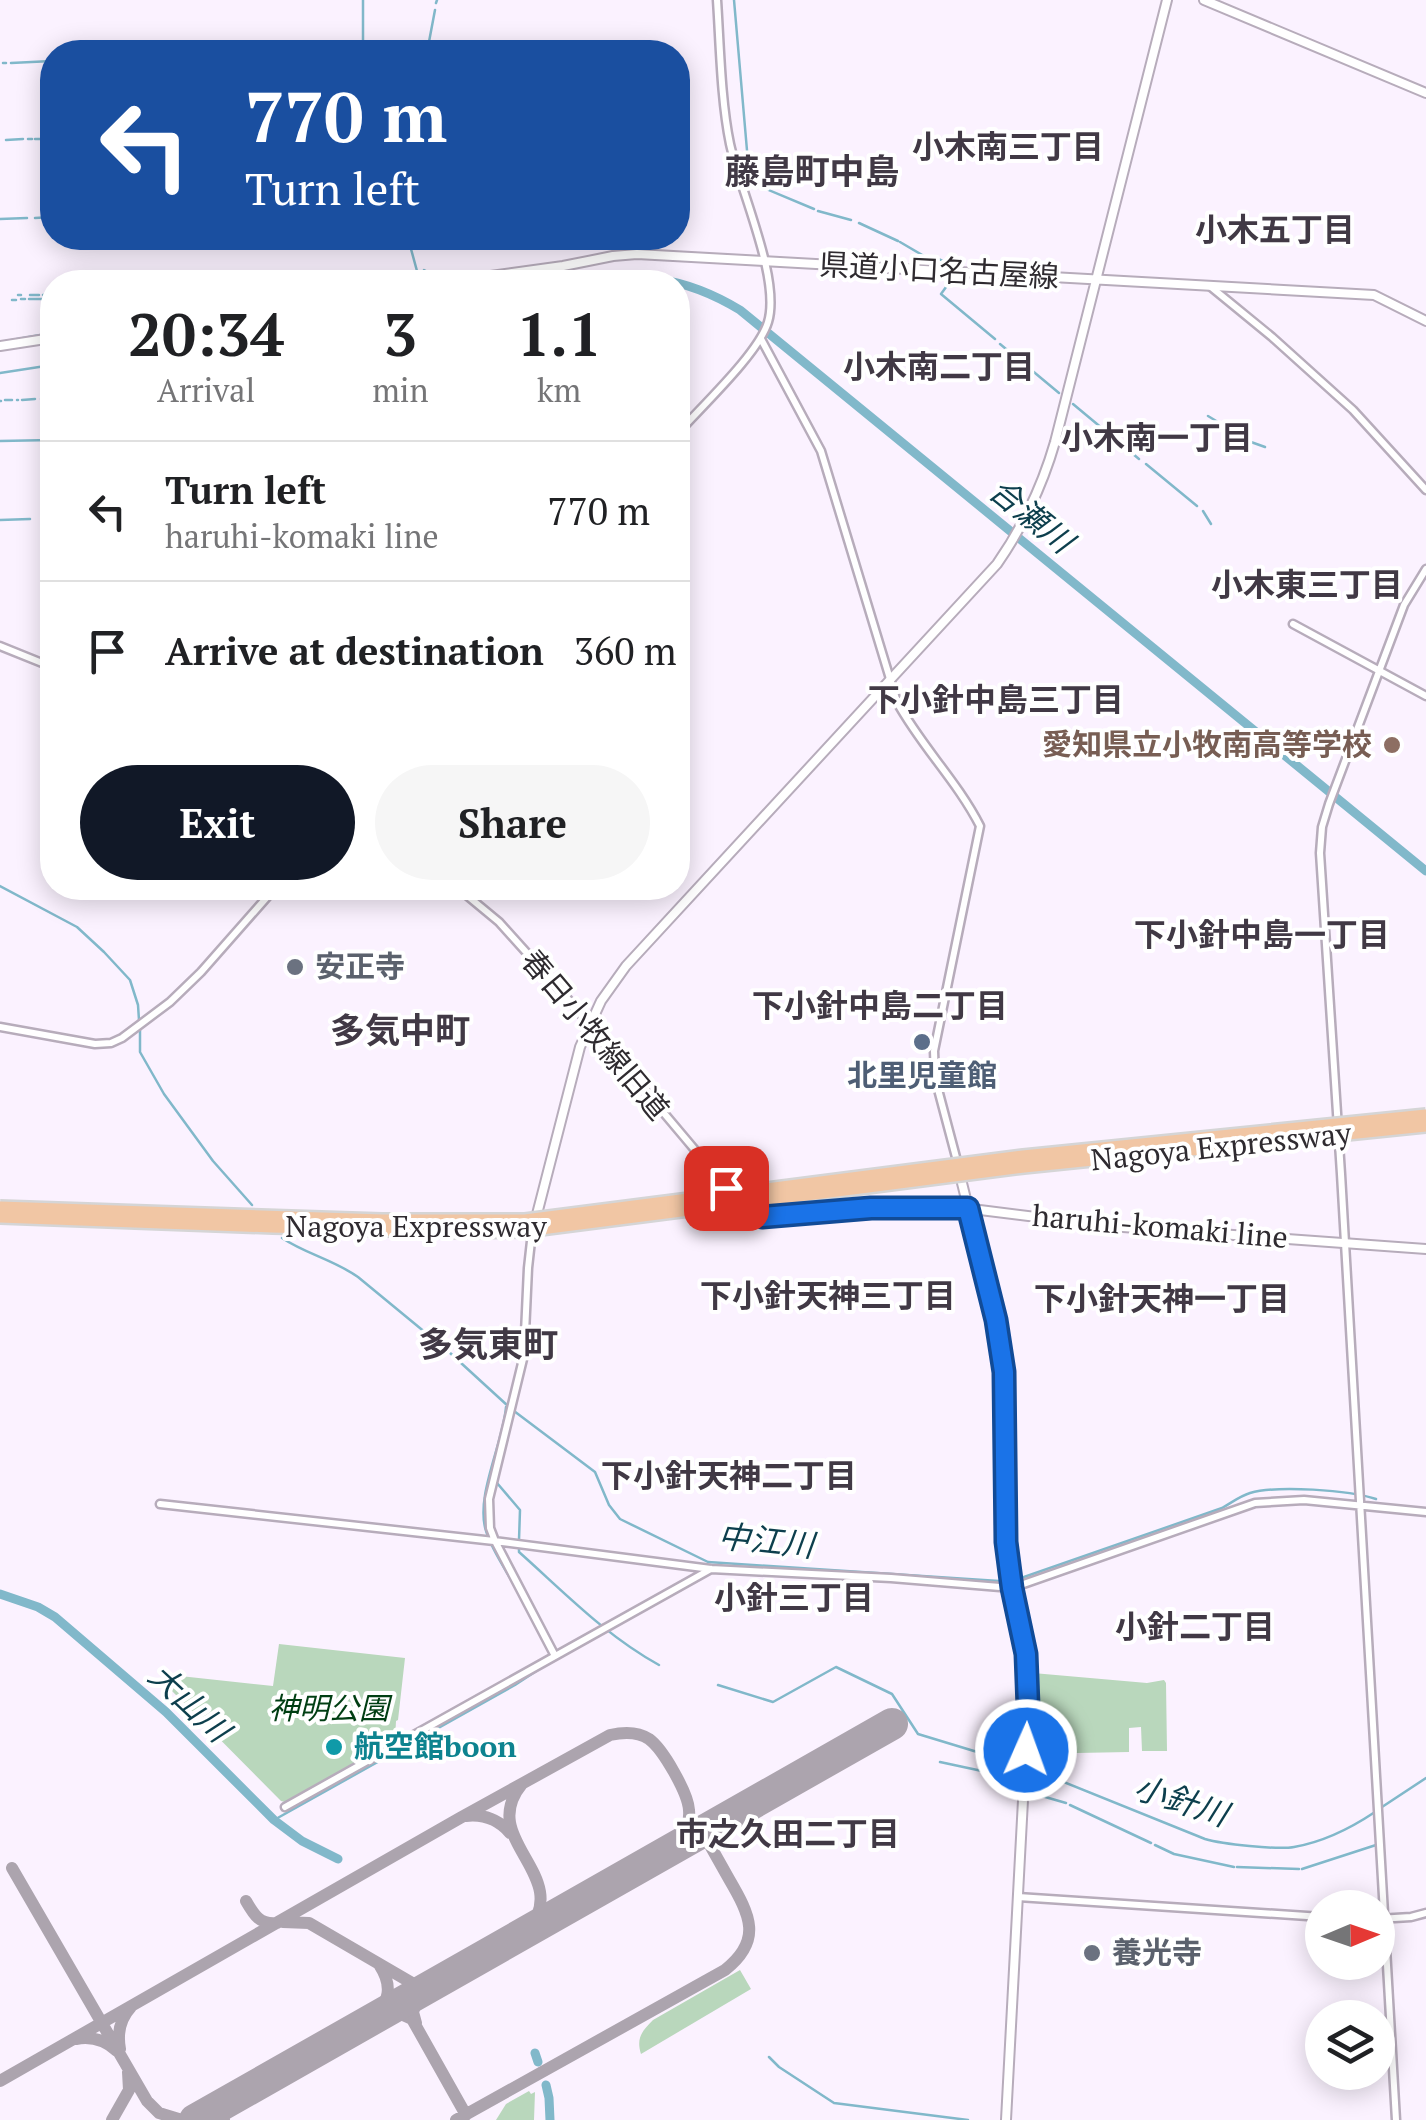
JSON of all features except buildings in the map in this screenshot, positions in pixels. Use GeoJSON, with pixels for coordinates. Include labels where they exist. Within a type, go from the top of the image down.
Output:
{"type":"FeatureCollection","features":[{"type":"Feature","properties":{"kind":"highway","name":"Nagoya Expressway"},"geometry":{"type":"LineString","coordinates":[[0,1207],[399,1220],[525,1220],[1023,1156],[1426,1115]]}},
{"type":"Feature","properties":{"kind":"highway","name":"Nagoya Expressway"},"geometry":{"type":"LineString","coordinates":[[0,1217],[525,1231],[1024,1168],[1426,1126]]}},
{"type":"Feature","properties":{"kind":"highway"},"geometry":{"type":"LineString","coordinates":[[932,1173],[1102,1154]]}},
{"type":"Feature","properties":{"kind":"highway"},"geometry":{"type":"LineString","coordinates":[[394,1226],[499,1227],[603,1216]]}},
{"type":"Feature","properties":{"kind":"main road"},"geometry":{"type":"LineString","coordinates":[[690,897],[997,564],[1028,516],[1052,453],[1167,0]]}},
{"type":"Feature","properties":{"kind":"main road"},"geometry":{"type":"LineString","coordinates":[[1204,0],[1426,92]]}},
{"type":"Feature","properties":{"kind":"main road","name":"県道小口名古屋線"},"geometry":{"type":"LineString","coordinates":[[525,270],[628,254],[1374,295],[1426,320]]}},
{"type":"Feature","properties":{"kind":"main road"},"geometry":{"type":"LineString","coordinates":[[0,346],[40,340]]}},
{"type":"Feature","properties":{"kind":"main road"},"geometry":{"type":"LineString","coordinates":[[532,1232],[588,1024],[626,966],[687,900]]}},
{"type":"Feature","properties":{"kind":"main road"},"geometry":{"type":"LineString","coordinates":[[956,1161],[1003,1358],[1006,1542],[1024,1638],[1028,1688],[1006,2120]]}},
{"type":"Feature","properties":{"kind":"main road","name":"haruhi-komaki line"},"geometry":{"type":"LineString","coordinates":[[726,1188],[747,1212],[762,1217],[871,1208],[968,1208],[1109,1226],[1426,1249]]}},
{"type":"Feature","properties":{"kind":"street"},"geometry":{"type":"LineString","coordinates":[[690,419],[761,339],[771,298],[729,140],[716,0]]}},
{"type":"Feature","properties":{"kind":"street"},"geometry":{"type":"LineString","coordinates":[[1211,287],[1352,410],[1426,490]]}},
{"type":"Feature","properties":{"kind":"street"},"geometry":{"type":"LineString","coordinates":[[761,339],[821,451],[896,702],[980,826],[934,1051],[935,1078],[956,1161]]}},
{"type":"Feature","properties":{"kind":"street"},"geometry":{"type":"LineString","coordinates":[[1380,1890],[1320,853],[1329,804],[1404,606],[1426,569]]}},
{"type":"Feature","properties":{"kind":"street"},"geometry":{"type":"LineString","coordinates":[[1293,624],[1426,696]]}},
{"type":"Feature","properties":{"kind":"street"},"geometry":{"type":"LineString","coordinates":[[0,646],[40,662]]}},
{"type":"Feature","properties":{"kind":"street"},"geometry":{"type":"LineString","coordinates":[[0,1027],[96,1044],[111,1042],[135,1030],[170,1002],[264,900]]}},
{"type":"Feature","properties":{"kind":"street","name":"春日小牧線旧道"},"geometry":{"type":"LineString","coordinates":[[474,900],[499,922],[726,1188]]}},
{"type":"Feature","properties":{"kind":"street"},"geometry":{"type":"LineString","coordinates":[[532,1232],[524,1355],[489,1498],[490,1528],[492,1541],[554,1654]]}},
{"type":"Feature","properties":{"kind":"street"},"geometry":{"type":"LineString","coordinates":[[160,1504],[711,1569],[1012,1588],[1255,1504],[1359,1499],[1426,1512]]}},
{"type":"Feature","properties":{"kind":"street"},"geometry":{"type":"LineString","coordinates":[[286,1806],[711,1569]]}},
{"type":"Feature","properties":{"kind":"street"},"geometry":{"type":"LineString","coordinates":[[1018,1897],[1305,1916]]}},
{"type":"Feature","properties":{"kind":"street"},"geometry":{"type":"LineString","coordinates":[[1395,1918],[1426,1913]]}},
{"type":"Feature","properties":{"kind":"street"},"geometry":{"type":"LineString","coordinates":[[1386,1980],[1396,2120]]}},
{"type":"Feature","properties":{"kind":"green space","name":"神明公園"},"geometry":{"type":"Polygon","coordinates":[[[279,1644],[405,1658],[395,1740],[285,1802],[170,1689],[180,1676],[273,1686],[279,1644]]]}},
{"type":"Feature","properties":{"kind":"green space"},"geometry":{"type":"Polygon","coordinates":[[[1033,1673],[1147,1683],[1164,1680],[1167,1751],[1142,1751],[1141,1727],[1129,1728],[1129,1752],[1077,1753],[1033,1748],[1033,1673]]]}},
{"type":"Feature","properties":{"kind":"green space"},"geometry":{"type":"Polygon","coordinates":[[[740,1970],[751,1989],[641,2054],[641,2035],[653,2020],[740,1970]]]}},
{"type":"Feature","properties":{"kind":"green space"},"geometry":{"type":"Polygon","coordinates":[[[529,2091],[535,2092],[534,2120],[496,2120],[506,2104],[529,2091]]]}},
{"type":"Feature","properties":{"kind":"waterway"},"geometry":{"type":"LineString","coordinates":[[363,0],[363,40]]}},
{"type":"Feature","properties":{"kind":"waterway"},"geometry":{"type":"LineString","coordinates":[[734,0],[748,162]]}},
{"type":"Feature","properties":{"kind":"waterway"},"geometry":{"type":"LineString","coordinates":[[429,40],[435,10]]}},
{"type":"Feature","properties":{"kind":"waterway"},"geometry":{"type":"LineString","coordinates":[[11,63],[40,62]]}},
{"type":"Feature","properties":{"kind":"waterway"},"geometry":{"type":"LineString","coordinates":[[6,140],[23,139]]}},
{"type":"Feature","properties":{"kind":"waterway"},"geometry":{"type":"LineString","coordinates":[[35,139],[40,139]]}},
{"type":"Feature","properties":{"kind":"waterway"},"geometry":{"type":"LineString","coordinates":[[753,169],[754,164]]}},
{"type":"Feature","properties":{"kind":"waterway"},"geometry":{"type":"LineString","coordinates":[[751,172],[747,181],[814,209]]}},
{"type":"Feature","properties":{"kind":"waterway"},"geometry":{"type":"LineString","coordinates":[[818,211],[851,220]]}},
{"type":"Feature","properties":{"kind":"waterway"},"geometry":{"type":"LineString","coordinates":[[0,219],[27,218]]}},
{"type":"Feature","properties":{"kind":"waterway"},"geometry":{"type":"LineString","coordinates":[[35,218],[40,218]]}},
{"type":"Feature","properties":{"kind":"waterway"},"geometry":{"type":"LineString","coordinates":[[859,223],[898,241]]}},
{"type":"Feature","properties":{"kind":"waterway"},"geometry":{"type":"LineString","coordinates":[[900,242],[929,259],[947,263]]}},
{"type":"Feature","properties":{"kind":"waterway"},"geometry":{"type":"LineString","coordinates":[[411,250],[417,270]]}},
{"type":"Feature","properties":{"kind":"waterway"},"geometry":{"type":"LineString","coordinates":[[958,276],[941,294],[995,339]]}},
{"type":"Feature","properties":{"kind":"waterway","name":"合瀬川"},"geometry":{"type":"LineString","coordinates":[[690,287],[740,310],[1426,871]]}},
{"type":"Feature","properties":{"kind":"waterway"},"geometry":{"type":"LineString","coordinates":[[30,295],[39,295]]}},
{"type":"Feature","properties":{"kind":"waterway"},"geometry":{"type":"LineString","coordinates":[[29,299],[40,299]]}},
{"type":"Feature","properties":{"kind":"waterway"},"geometry":{"type":"LineString","coordinates":[[0,342],[40,335]]}},
{"type":"Feature","properties":{"kind":"waterway"},"geometry":{"type":"LineString","coordinates":[[1000,344],[1023,363]]}},
{"type":"Feature","properties":{"kind":"waterway"},"geometry":{"type":"LineString","coordinates":[[0,373],[40,367]]}},
{"type":"Feature","properties":{"kind":"waterway"},"geometry":{"type":"LineString","coordinates":[[1029,368],[1059,393]]}},
{"type":"Feature","properties":{"kind":"waterway"},"geometry":{"type":"LineString","coordinates":[[22,400],[35,399]]}},
{"type":"Feature","properties":{"kind":"waterway"},"geometry":{"type":"LineString","coordinates":[[5,400],[12,400]]}},
{"type":"Feature","properties":{"kind":"waterway"},"geometry":{"type":"LineString","coordinates":[[1073,404],[1139,459]]}},
{"type":"Feature","properties":{"kind":"waterway"},"geometry":{"type":"LineString","coordinates":[[1208,416],[1265,447]]}},
{"type":"Feature","properties":{"kind":"waterway"},"geometry":{"type":"LineString","coordinates":[[0,441],[40,440]]}},
{"type":"Feature","properties":{"kind":"waterway"},"geometry":{"type":"LineString","coordinates":[[1146,464],[1197,506]]}},
{"type":"Feature","properties":{"kind":"waterway"},"geometry":{"type":"LineString","coordinates":[[1203,511],[1211,524]]}},
{"type":"Feature","properties":{"kind":"waterway"},"geometry":{"type":"LineString","coordinates":[[0,520],[30,519]]}},
{"type":"Feature","properties":{"kind":"waterway","name":"中江川"},"geometry":{"type":"LineString","coordinates":[[0,886],[77,927],[104,952],[130,980],[139,1020]]}},
{"type":"Feature","properties":{"kind":"waterway","name":"中江川"},"geometry":{"type":"LineString","coordinates":[[140,1028],[140,1052],[164,1094],[213,1161],[252,1205]]}},
{"type":"Feature","properties":{"kind":"waterway","name":"中江川"},"geometry":{"type":"LineString","coordinates":[[282,1238],[358,1277],[508,1406]]}},
{"type":"Feature","properties":{"kind":"waterway"},"geometry":{"type":"LineString","coordinates":[[506,1407],[487,1486],[484,1517],[492,1546],[516,1588]]}},
{"type":"Feature","properties":{"kind":"waterway","name":"中江川"},"geometry":{"type":"LineString","coordinates":[[514,1411],[595,1472],[609,1505],[620,1519],[708,1562],[999,1581]]}},
{"type":"Feature","properties":{"kind":"waterway","name":"小針川"},"geometry":{"type":"LineString","coordinates":[[497,1483],[520,1510],[519,1540]]}},
{"type":"Feature","properties":{"kind":"waterway","name":"中江川"},"geometry":{"type":"LineString","coordinates":[[1024,1577],[1222,1508],[1250,1493],[1313,1490],[1376,1499]]}},
{"type":"Feature","properties":{"kind":"waterway","name":"小針川"},"geometry":{"type":"LineString","coordinates":[[519,1548],[586,1613],[659,1665]]}},
{"type":"Feature","properties":{"kind":"waterway","name":"大山川"},"geometry":{"type":"LineString","coordinates":[[0,1594],[55,1617],[166,1712],[274,1820],[302,1841],[338,1859]]}},
{"type":"Feature","properties":{"kind":"waterway"},"geometry":{"type":"LineString","coordinates":[[274,1820],[550,1662]]}},
{"type":"Feature","properties":{"kind":"waterway","name":"小針川"},"geometry":{"type":"LineString","coordinates":[[718,1685],[773,1702],[836,1667],[892,1694],[918,1734],[1020,1765]]}},
{"type":"Feature","properties":{"kind":"waterway"},"geometry":{"type":"LineString","coordinates":[[940,1762],[996,1774],[1020,1790]]}},
{"type":"Feature","properties":{"kind":"waterway","name":"小針川"},"geometry":{"type":"LineString","coordinates":[[1029,1768],[1205,1839],[1236,1845],[1305,1845],[1336,1834],[1375,1812]]}},
{"type":"Feature","properties":{"kind":"waterway","name":"小針川"},"geometry":{"type":"LineString","coordinates":[[1382,1807],[1426,1778]]}},
{"type":"Feature","properties":{"kind":"waterway"},"geometry":{"type":"LineString","coordinates":[[1028,1792],[1066,1803]]}},
{"type":"Feature","properties":{"kind":"waterway"},"geometry":{"type":"LineString","coordinates":[[1070,1805],[1151,1843]]}},
{"type":"Feature","properties":{"kind":"waterway"},"geometry":{"type":"LineString","coordinates":[[1155,1845],[1174,1854],[1234,1867]]}},
{"type":"Feature","properties":{"kind":"waterway"},"geometry":{"type":"LineString","coordinates":[[1302,1869],[1376,1845]]}},
{"type":"Feature","properties":{"kind":"waterway"},"geometry":{"type":"LineString","coordinates":[[1237,1867],[1299,1869]]}},
{"type":"Feature","properties":{"kind":"waterway","name":"大山川"},"geometry":{"type":"LineString","coordinates":[[535,2053],[538,2062]]}},
{"type":"Feature","properties":{"kind":"waterway"},"geometry":{"type":"LineString","coordinates":[[769,2057],[834,2103],[968,2120]]}},
{"type":"Feature","properties":{"kind":"waterway","name":"大山川"},"geometry":{"type":"LineString","coordinates":[[546,2085],[550,2120]]}},
{"type":"Feature","properties":{"kind":"taxiway"},"geometry":{"type":"LineString","coordinates":[[0,2081],[610,1735],[644,1736],[668,1761],[689,1810],[682,1842]]}},
{"type":"Feature","properties":{"kind":"taxiway"},"geometry":{"type":"LineString","coordinates":[[522,1784],[511,1804],[510,1823],[540,1892],[539,1911],[528,1931]]}},
{"type":"Feature","properties":{"kind":"taxiway"},"geometry":{"type":"LineString","coordinates":[[466,1816],[490,1818],[510,1833]]}},
{"type":"Feature","properties":{"kind":"taxiway"},"geometry":{"type":"LineString","coordinates":[[456,2120],[725,1970],[737,1959],[749,1938],[747,1916],[702,1831]]}},
{"type":"Feature","properties":{"kind":"taxiway"},"geometry":{"type":"LineString","coordinates":[[12,1868],[147,2101],[159,2113],[182,2120]]}},
{"type":"Feature","properties":{"kind":"taxiway"},"geometry":{"type":"LineString","coordinates":[[246,1901],[258,1918],[277,1923]]}},
{"type":"Feature","properties":{"kind":"taxiway"},"geometry":{"type":"LineString","coordinates":[[283,1922],[309,1923],[424,1990]]}},
{"type":"Feature","properties":{"kind":"taxiway"},"geometry":{"type":"LineString","coordinates":[[374,2019],[388,1994],[380,1966]]}},
{"type":"Feature","properties":{"kind":"taxiway"},"geometry":{"type":"LineString","coordinates":[[416,2023],[413,2012],[420,1992]]}},
{"type":"Feature","properties":{"kind":"taxiway"},"geometry":{"type":"LineString","coordinates":[[120,2049],[120,2026],[131,2007]]}},
{"type":"Feature","properties":{"kind":"taxiway"},"geometry":{"type":"LineString","coordinates":[[384,2013],[412,2019],[466,2115]]}},
{"type":"Feature","properties":{"kind":"taxiway"},"geometry":{"type":"LineString","coordinates":[[76,2039],[98,2040],[117,2051]]}},
{"type":"Feature","properties":{"kind":"taxiway"},"geometry":{"type":"LineString","coordinates":[[112,2120],[129,2090],[128,2072]]}},
{"type":"Feature","properties":{"kind":"taxiway"},"geometry":{"type":"LineString","coordinates":[[217,2106],[224,2120]]}},
{"type":"Feature","properties":{"kind":"taxiway"},"geometry":{"type":"LineString","coordinates":[[182,2120],[199,2117]]}},
{"type":"Feature","properties":{"kind":"runway"},"geometry":{"type":"LineString","coordinates":[[195,2120],[892,1724]]}},
{"type":"Feature","properties":{"kind":"place","name":"愛知県立小牧南高等学校"},"geometry":{"type":"Point","coordinates":[1392,745]}},
{"type":"Feature","properties":{"kind":"place","name":"安正寺"},"geometry":{"type":"Point","coordinates":[295,967]}},
{"type":"Feature","properties":{"kind":"place","name":"北里児童館"},"geometry":{"type":"Point","coordinates":[922,1042]}},
{"type":"Feature","properties":{"kind":"place","name":"航空館boon"},"geometry":{"type":"Point","coordinates":[334,1747]}},
{"type":"Feature","properties":{"kind":"place","name":"養光寺"},"geometry":{"type":"Point","coordinates":[1092,1953]}},
{"type":"Feature","properties":{"kind":"district","name":"小木南三丁目"},"geometry":{"type":"Point","coordinates":[1008,147]}},
{"type":"Feature","properties":{"kind":"district","name":"藤島町中島"},"geometry":{"type":"Point","coordinates":[812,172]}},
{"type":"Feature","properties":{"kind":"district","name":"小木五丁目"},"geometry":{"type":"Point","coordinates":[1275,230]}},
{"type":"Feature","properties":{"kind":"district","name":"小木南二丁目"},"geometry":{"type":"Point","coordinates":[939,367]}},
{"type":"Feature","properties":{"kind":"district","name":"小木南一丁目"},"geometry":{"type":"Point","coordinates":[1157,438]}},
{"type":"Feature","properties":{"kind":"district","name":"小木東三丁目"},"geometry":{"type":"Point","coordinates":[1307,585]}},
{"type":"Feature","properties":{"kind":"district","name":"下小針中島三丁目"},"geometry":{"type":"Point","coordinates":[996,700]}},
{"type":"Feature","properties":{"kind":"district","name":"下小針中島一丁目"},"geometry":{"type":"Point","coordinates":[1262,935]}},
{"type":"Feature","properties":{"kind":"district","name":"下小針中島二丁目"},"geometry":{"type":"Point","coordinates":[880,1006]}},
{"type":"Feature","properties":{"kind":"district","name":"多気中町"},"geometry":{"type":"Point","coordinates":[400,1031]}},
{"type":"Feature","properties":{"kind":"district","name":"下小針天神三丁目"},"geometry":{"type":"Point","coordinates":[828,1296]}},
{"type":"Feature","properties":{"kind":"district","name":"下小針天神一丁目"},"geometry":{"type":"Point","coordinates":[1162,1299]}},
{"type":"Feature","properties":{"kind":"district","name":"多気東町"},"geometry":{"type":"Point","coordinates":[488,1345]}},
{"type":"Feature","properties":{"kind":"district","name":"下小針天神二丁目"},"geometry":{"type":"Point","coordinates":[729,1476]}},
{"type":"Feature","properties":{"kind":"district","name":"小針三丁目"},"geometry":{"type":"Point","coordinates":[794,1598]}},
{"type":"Feature","properties":{"kind":"district","name":"小針二丁目"},"geometry":{"type":"Point","coordinates":[1195,1627]}},
{"type":"Feature","properties":{"kind":"district","name":"市之久田二丁目"},"geometry":{"type":"Point","coordinates":[788,1834]}},
{"type":"Feature","properties":{"kind":"route"},"geometry":{"type":"LineString","coordinates":[[726,1188],[742,1208],[762,1217],[871,1208],[968,1208],[996,1320],[1004,1372],[1006,1542],[1026,1654],[1026,1750]]}}]}
